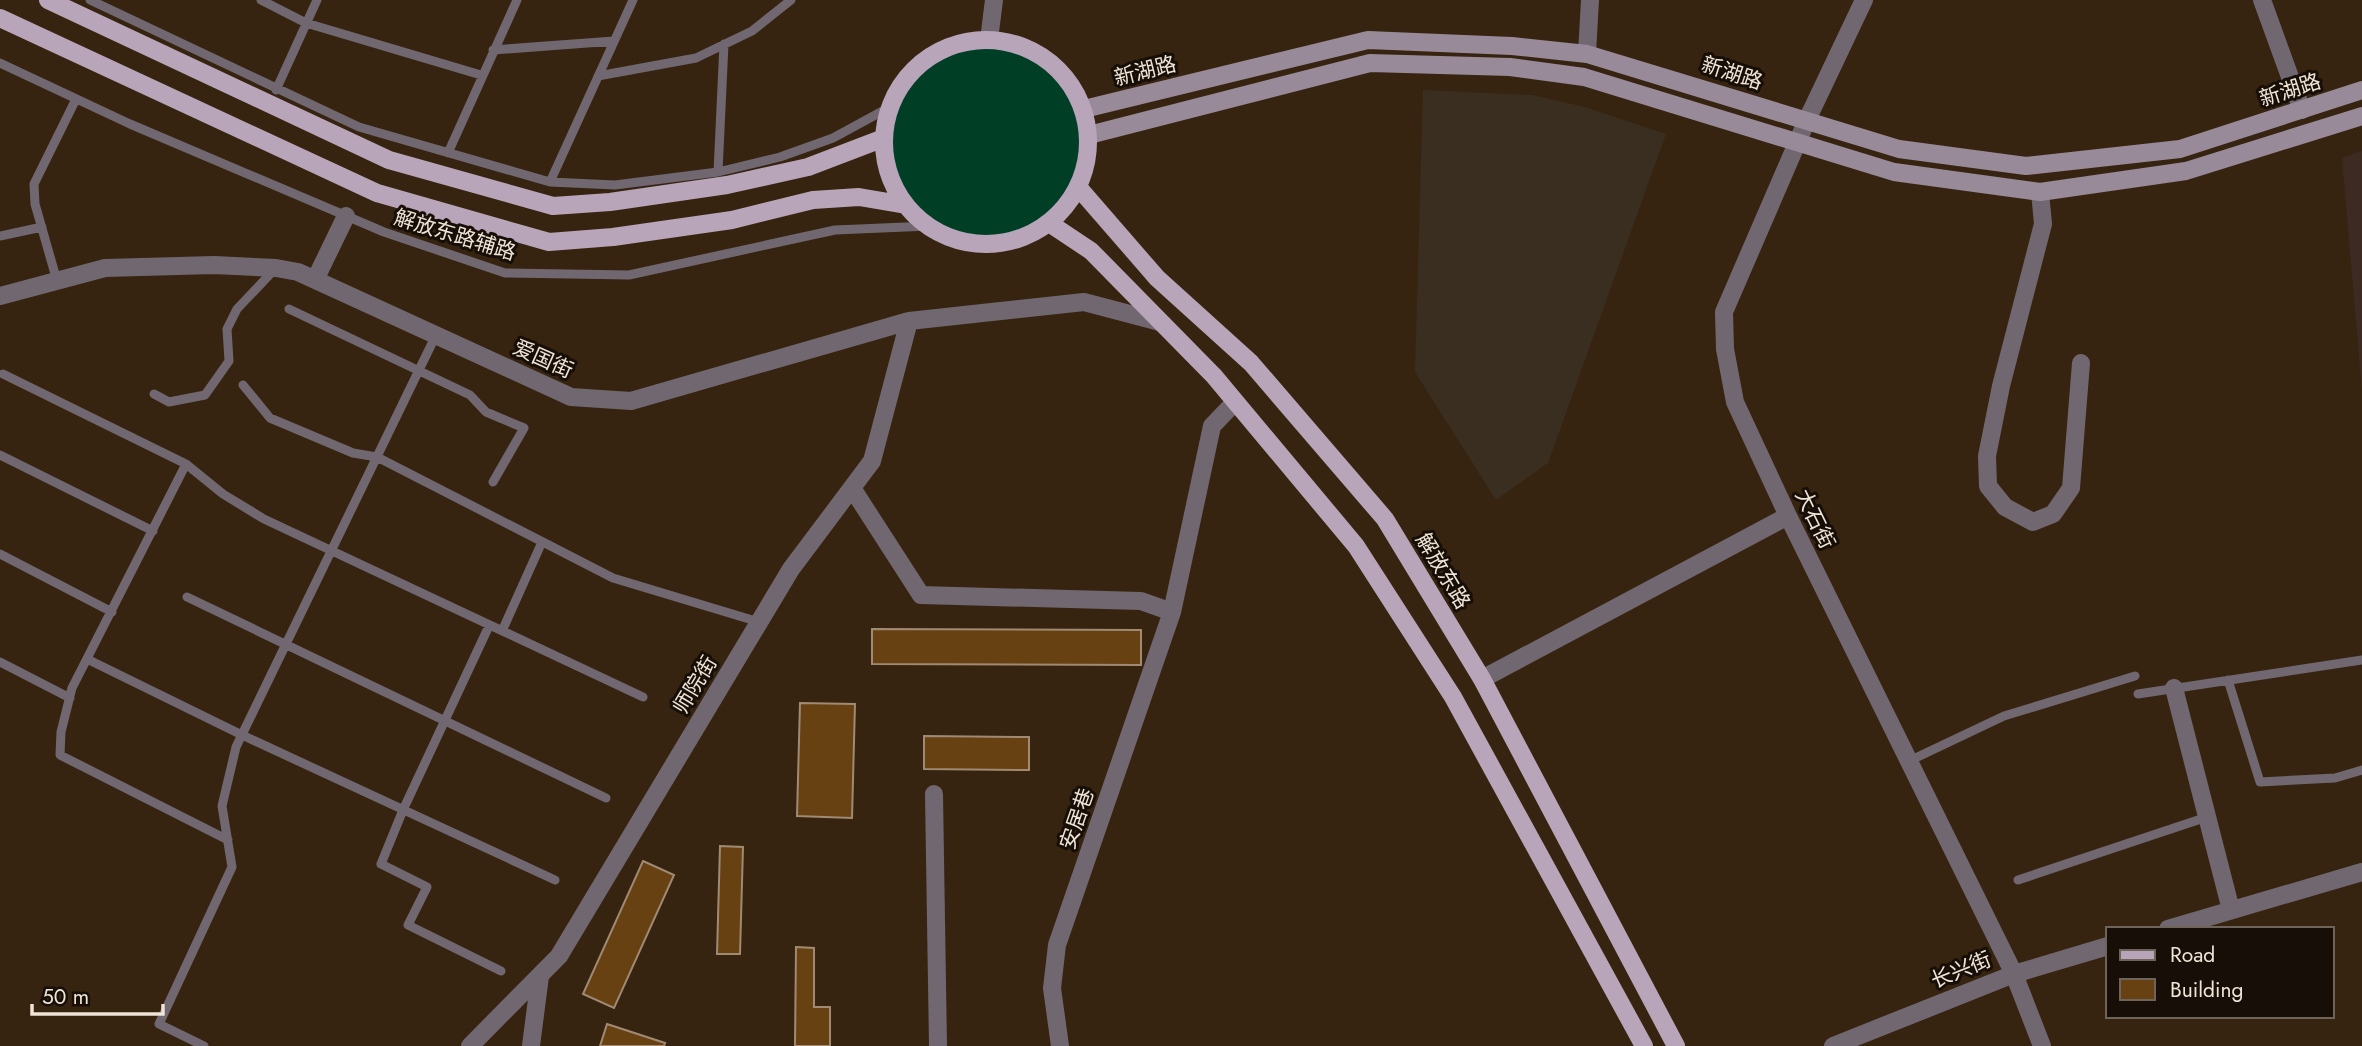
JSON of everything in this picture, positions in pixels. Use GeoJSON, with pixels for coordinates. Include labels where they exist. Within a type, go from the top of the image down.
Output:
{"type":"FeatureCollection","features":[{"type":"Feature","properties":{"kind":"main road"},"geometry":{"type":"LineString","coordinates":[[48,0],[389,160],[552,206],[610,202],[727,185],[808,167],[884,138]]}},
{"type":"Feature","properties":{"kind":"main road"},"geometry":{"type":"LineString","coordinates":[[0,19],[377,193],[549,242],[613,237],[732,220],[813,200],[859,197],[905,205]]}},
{"type":"Feature","properties":{"kind":"main road"},"geometry":{"type":"LineString","coordinates":[[989,40],[1020,45],[1047,60],[1069,81],[1084,109],[1089,135],[1087,162],[1078,187],[1066,207],[1049,223],[1021,238],[990,244],[958,240],[929,226],[905,205],[887,169],[884,138],[890,107],[905,79],[929,57],[958,44],[989,40]]}},
{"type":"Feature","properties":{"kind":"main road","name":"新湖路"},"geometry":{"type":"LineString","coordinates":[[1084,109],[1368,40],[1512,46],[1587,54],[1899,149],[2026,166],[2180,149],[2362,90]]}},
{"type":"Feature","properties":{"kind":"main road"},"geometry":{"type":"LineString","coordinates":[[1089,135],[1370,63],[1510,67],[1584,77],[1894,172],[2040,192],[2186,171],[2362,116]]}},
{"type":"Feature","properties":{"kind":"main road","name":"解放东路"},"geometry":{"type":"LineString","coordinates":[[1078,187],[1157,278],[1251,363],[1385,519],[1482,680],[1676,1046]]}},
{"type":"Feature","properties":{"kind":"main road"},"geometry":{"type":"LineString","coordinates":[[1049,223],[1091,251],[1160,322],[1235,402],[1356,546],[1453,697],[1644,1046]]}},
{"type":"Feature","properties":{"kind":"street"},"geometry":{"type":"LineString","coordinates":[[989,40],[994,0]]}},
{"type":"Feature","properties":{"kind":"street"},"geometry":{"type":"LineString","coordinates":[[1587,54],[1590,0]]}},
{"type":"Feature","properties":{"kind":"street","name":"大石街"},"geometry":{"type":"LineString","coordinates":[[1864,0],[1807,120],[1724,312],[1725,349],[1735,402],[1788,516],[2014,974],[2042,1046]]}},
{"type":"Feature","properties":{"kind":"street"},"geometry":{"type":"LineString","coordinates":[[2262,0],[2302,110]]}},
{"type":"Feature","properties":{"kind":"street"},"geometry":{"type":"LineString","coordinates":[[2040,192],[2043,224],[2001,386],[1987,456],[1988,486],[2006,507],[2033,522],[2053,514],[2071,488],[2081,363]]}},
{"type":"Feature","properties":{"kind":"street"},"geometry":{"type":"LineString","coordinates":[[315,280],[346,216]]}},
{"type":"Feature","properties":{"kind":"street","name":"爱国街"},"geometry":{"type":"LineString","coordinates":[[0,296],[105,268],[214,265],[276,268],[315,280],[571,397],[631,401],[909,321],[1084,302],[1160,322]]}},
{"type":"Feature","properties":{"kind":"street","name":"师院街"},"geometry":{"type":"LineString","coordinates":[[470,1046],[559,956],[791,569],[872,461],[909,321]]}},
{"type":"Feature","properties":{"kind":"street","name":"安居巷"},"geometry":{"type":"LineString","coordinates":[[1060,1046],[1052,988],[1057,945],[1172,612],[1212,426],[1235,402]]}},
{"type":"Feature","properties":{"kind":"street"},"geometry":{"type":"LineString","coordinates":[[852,488],[921,596],[1141,601],[1172,612]]}},
{"type":"Feature","properties":{"kind":"street"},"geometry":{"type":"LineString","coordinates":[[1482,680],[1788,516]]}},
{"type":"Feature","properties":{"kind":"street"},"geometry":{"type":"LineString","coordinates":[[2175,688],[2231,910]]}},
{"type":"Feature","properties":{"kind":"street"},"geometry":{"type":"LineString","coordinates":[[934,794],[938,1046]]}},
{"type":"Feature","properties":{"kind":"street"},"geometry":{"type":"LineString","coordinates":[[2175,927],[2362,872]]}},
{"type":"Feature","properties":{"kind":"street","name":"长兴街"},"geometry":{"type":"LineString","coordinates":[[1833,1046],[2014,974],[2106,947]]}},
{"type":"Feature","properties":{"kind":"street"},"geometry":{"type":"LineString","coordinates":[[531,1046],[540,976]]}},
{"type":"Feature","properties":{"kind":"lane"},"geometry":{"type":"LineString","coordinates":[[90,0],[359,127],[550,182],[615,185],[718,172],[780,157],[833,138],[890,107]]}},
{"type":"Feature","properties":{"kind":"lane"},"geometry":{"type":"LineString","coordinates":[[114,12],[119,0]]}},
{"type":"Feature","properties":{"kind":"lane"},"geometry":{"type":"LineString","coordinates":[[261,0],[306,23],[481,75]]}},
{"type":"Feature","properties":{"kind":"lane"},"geometry":{"type":"LineString","coordinates":[[276,90],[317,0]]}},
{"type":"Feature","properties":{"kind":"lane"},"geometry":{"type":"LineString","coordinates":[[448,153],[517,0]]}},
{"type":"Feature","properties":{"kind":"lane"},"geometry":{"type":"LineString","coordinates":[[550,182],[633,0]]}},
{"type":"Feature","properties":{"kind":"lane"},"geometry":{"type":"LineString","coordinates":[[598,76],[696,58],[752,31],[791,0]]}},
{"type":"Feature","properties":{"kind":"lane"},"geometry":{"type":"LineString","coordinates":[[493,50],[614,41]]}},
{"type":"Feature","properties":{"kind":"lane"},"geometry":{"type":"LineString","coordinates":[[718,172],[724,44]]}},
{"type":"Feature","properties":{"kind":"lane","name":"解放东路辅路"},"geometry":{"type":"LineString","coordinates":[[0,63],[76,99],[346,216],[505,273],[629,275],[835,230],[929,226]]}},
{"type":"Feature","properties":{"kind":"lane"},"geometry":{"type":"LineString","coordinates":[[57,281],[34,184],[76,99]]}},
{"type":"Feature","properties":{"kind":"lane"},"geometry":{"type":"LineString","coordinates":[[0,236],[42,226]]}},
{"type":"Feature","properties":{"kind":"lane"},"geometry":{"type":"LineString","coordinates":[[154,394],[169,402],[205,395],[229,361],[227,329],[237,309],[276,268]]}},
{"type":"Feature","properties":{"kind":"lane"},"geometry":{"type":"LineString","coordinates":[[289,309],[470,395],[486,412],[524,428],[493,482]]}},
{"type":"Feature","properties":{"kind":"lane"},"geometry":{"type":"LineString","coordinates":[[204,1046],[159,1024],[232,867],[222,806],[242,735],[436,335]]}},
{"type":"Feature","properties":{"kind":"lane"},"geometry":{"type":"LineString","coordinates":[[3,374],[186,464],[223,494],[264,519],[643,697]]}},
{"type":"Feature","properties":{"kind":"lane"},"geometry":{"type":"LineString","coordinates":[[243,385],[270,418],[353,453],[377,457],[612,578],[759,622]]}},
{"type":"Feature","properties":{"kind":"lane"},"geometry":{"type":"LineString","coordinates":[[0,455],[153,531]]}},
{"type":"Feature","properties":{"kind":"lane"},"geometry":{"type":"LineString","coordinates":[[186,464],[70,698],[61,732],[60,755],[228,840]]}},
{"type":"Feature","properties":{"kind":"lane"},"geometry":{"type":"LineString","coordinates":[[502,631],[542,542]]}},
{"type":"Feature","properties":{"kind":"lane"},"geometry":{"type":"LineString","coordinates":[[0,554],[112,612]]}},
{"type":"Feature","properties":{"kind":"lane"},"geometry":{"type":"LineString","coordinates":[[187,597],[606,798]]}},
{"type":"Feature","properties":{"kind":"lane"},"geometry":{"type":"LineString","coordinates":[[489,626],[444,719],[381,864],[428,887],[408,925],[501,971]]}},
{"type":"Feature","properties":{"kind":"lane"},"geometry":{"type":"LineString","coordinates":[[87,659],[242,735],[555,880]]}},
{"type":"Feature","properties":{"kind":"lane"},"geometry":{"type":"LineString","coordinates":[[2138,694],[2362,660]]}},
{"type":"Feature","properties":{"kind":"lane"},"geometry":{"type":"LineString","coordinates":[[0,662],[70,698]]}},
{"type":"Feature","properties":{"kind":"lane"},"geometry":{"type":"LineString","coordinates":[[1909,761],[2004,716],[2135,676]]}},
{"type":"Feature","properties":{"kind":"lane"},"geometry":{"type":"LineString","coordinates":[[2228,680],[2260,782],[2335,778],[2362,769]]}},
{"type":"Feature","properties":{"kind":"lane"},"geometry":{"type":"LineString","coordinates":[[2018,880],[2207,817]]}},
{"type":"Feature","properties":{"kind":"shaded area"},"geometry":{"type":"Polygon","coordinates":[[[1423,90],[1533,95],[1585,107],[1666,134],[1548,463],[1496,500],[1415,372],[1423,90]]]}},
{"type":"Feature","properties":{"kind":"shaded area"},"geometry":{"type":"Polygon","coordinates":[[[2362,151],[2362,391],[2342,158],[2362,151]]]}},
{"type":"Feature","properties":{"kind":"green space"},"geometry":{"type":"Polygon","coordinates":[[[986,40],[1025,48],[1058,70],[1080,103],[1088,142],[1080,181],[1058,214],[1025,236],[986,244],[947,236],[914,214],[892,181],[884,142],[892,103],[914,70],[947,48],[986,40]]]}},
{"type":"Feature","properties":{"kind":"building"},"geometry":{"type":"Polygon","coordinates":[[[872,629],[1141,630],[1141,665],[872,664],[872,629]]]}},
{"type":"Feature","properties":{"kind":"building"},"geometry":{"type":"Polygon","coordinates":[[[800,703],[855,704],[852,818],[797,816],[800,703]]]}},
{"type":"Feature","properties":{"kind":"building"},"geometry":{"type":"Polygon","coordinates":[[[924,736],[1029,737],[1029,770],[924,769],[924,736]]]}},
{"type":"Feature","properties":{"kind":"building"},"geometry":{"type":"Polygon","coordinates":[[[720,846],[743,847],[740,954],[717,954],[720,846]]]}},
{"type":"Feature","properties":{"kind":"building"},"geometry":{"type":"Polygon","coordinates":[[[643,861],[674,875],[614,1008],[583,994],[643,861]]]}},
{"type":"Feature","properties":{"kind":"building"},"geometry":{"type":"Polygon","coordinates":[[[796,947],[814,948],[814,1007],[830,1007],[830,1046],[795,1046],[796,947]]]}},
{"type":"Feature","properties":{"kind":"building"},"geometry":{"type":"Polygon","coordinates":[[[607,1024],[665,1043],[664,1046],[600,1046],[607,1024]]]}}]}
